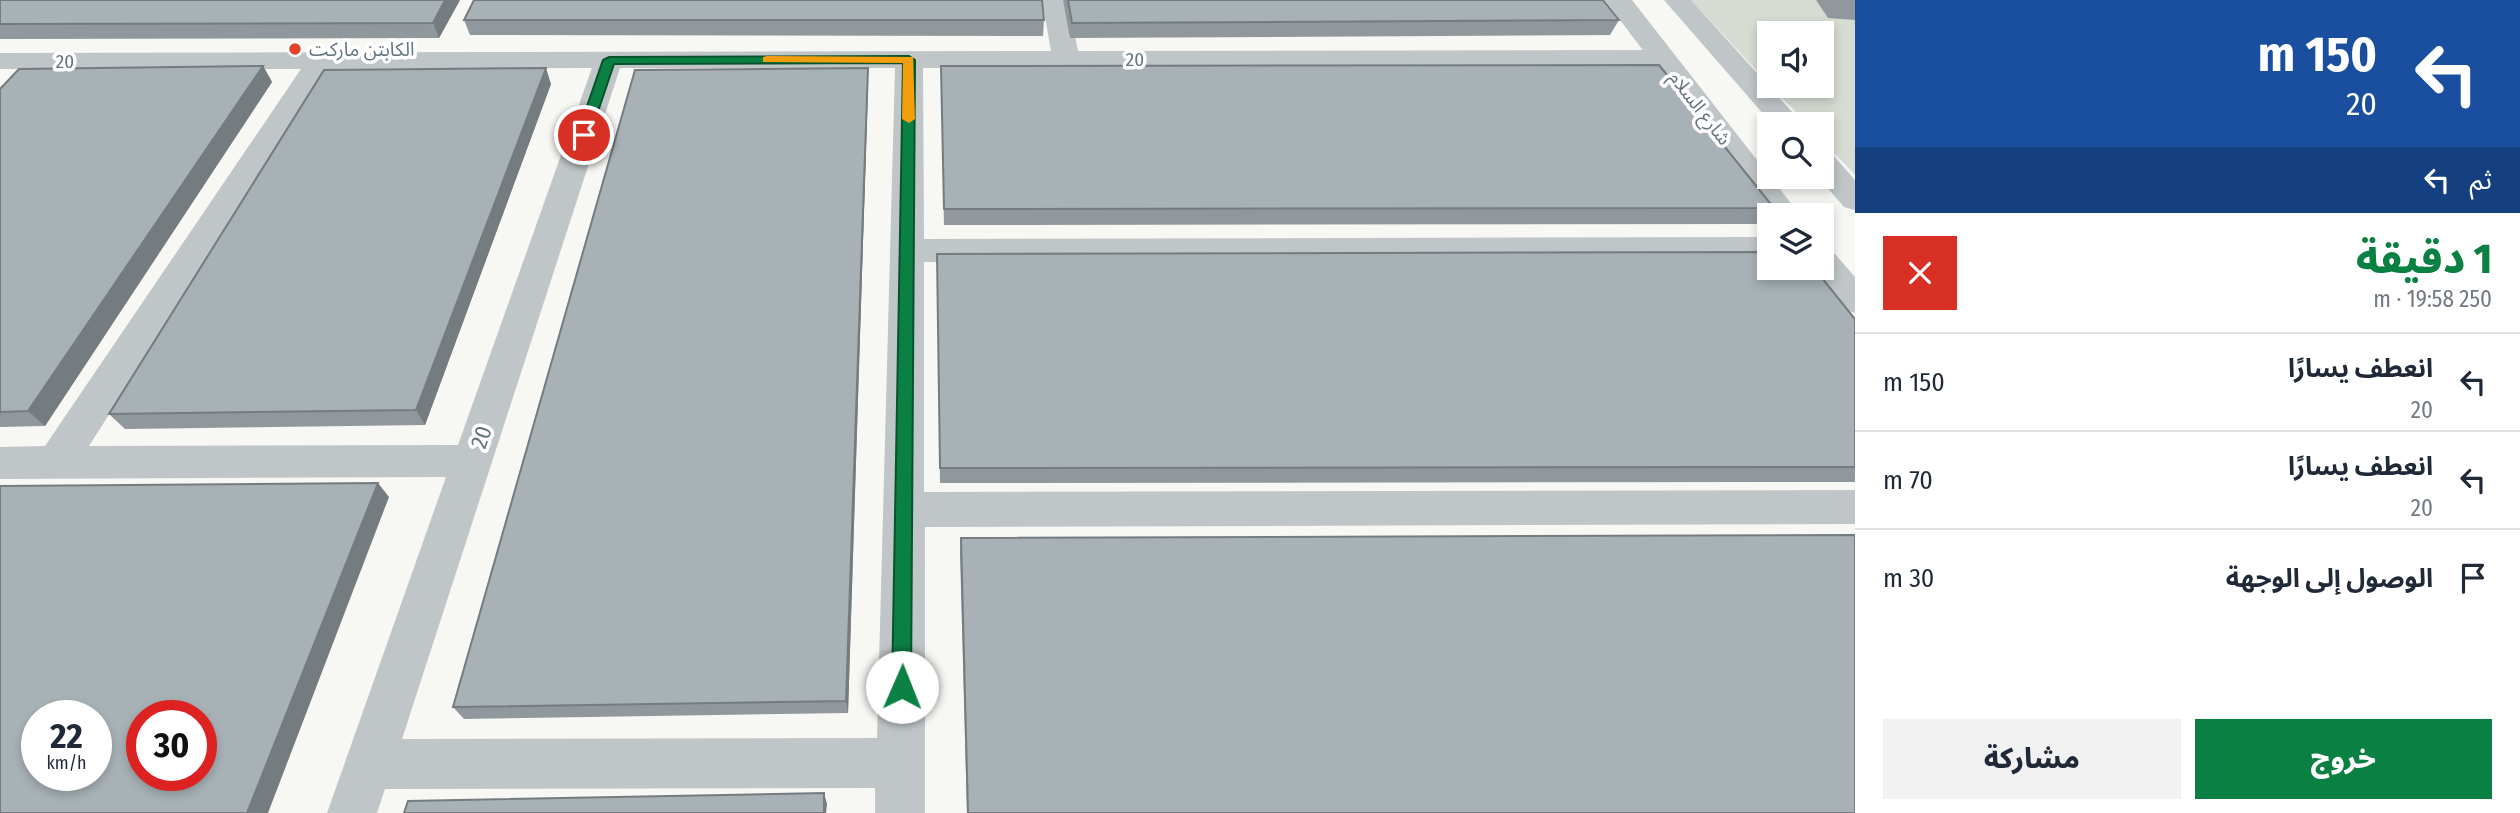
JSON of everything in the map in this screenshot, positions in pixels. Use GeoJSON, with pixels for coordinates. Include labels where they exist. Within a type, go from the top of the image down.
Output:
{"type":"FeatureCollection","features":[{"type":"Feature","properties":{"kind":"street"},"geometry":{"type":"LineString","coordinates":[[1055,0],[1066,59]]}},
{"type":"Feature","properties":{"kind":"street","name":"شارع السلام"},"geometry":{"type":"LineString","coordinates":[[1618,0],[1660,58],[1775,203]]}},
{"type":"Feature","properties":{"kind":"street"},"geometry":{"type":"LineString","coordinates":[[1678,0],[1777,112]]}},
{"type":"Feature","properties":{"kind":"street","name":"20"},"geometry":{"type":"LineString","coordinates":[[0,87],[12,61],[1660,58]]}},
{"type":"Feature","properties":{"kind":"street","name":"20"},"geometry":{"type":"LineString","coordinates":[[352,813],[609,60]]}},
{"type":"Feature","properties":{"kind":"street"},"geometry":{"type":"LineString","coordinates":[[900,813],[909,60]]}},
{"type":"Feature","properties":{"kind":"street"},"geometry":{"type":"LineString","coordinates":[[57,462],[320,61]]}},
{"type":"Feature","properties":{"kind":"street"},"geometry":{"type":"LineString","coordinates":[[1834,176],[1855,200]]}},
{"type":"Feature","properties":{"kind":"street"},"geometry":{"type":"LineString","coordinates":[[907,251],[1757,248]]}},
{"type":"Feature","properties":{"kind":"street"},"geometry":{"type":"LineString","coordinates":[[1834,275],[1855,300]]}},
{"type":"Feature","properties":{"kind":"street"},"geometry":{"type":"LineString","coordinates":[[0,463],[472,461]]}},
{"type":"Feature","properties":{"kind":"street"},"geometry":{"type":"LineString","coordinates":[[904,510],[1855,508]]}},
{"type":"Feature","properties":{"kind":"street"},"geometry":{"type":"LineString","coordinates":[[369,764],[901,763]]}},
{"type":"Feature","properties":{"kind":"shaded area"},"geometry":{"type":"Polygon","coordinates":[[[1691,0],[1855,0],[1855,175],[1834,153],[1834,112],[1796,112],[1782,98],[1834,98],[1834,21],[1757,21],[1757,71],[1691,0]]]}},
{"type":"Feature","properties":{"kind":"building"},"geometry":{"type":"Polygon","coordinates":[[[0,0],[445,0],[433,23],[0,24],[0,0]]]}},
{"type":"Feature","properties":{"kind":"building"},"geometry":{"type":"Polygon","coordinates":[[[474,0],[1042,0],[1044,20],[464,20],[474,0]]]}},
{"type":"Feature","properties":{"kind":"building"},"geometry":{"type":"Polygon","coordinates":[[[1068,0],[1603,0],[1619,20],[1072,23],[1068,0]]]}},
{"type":"Feature","properties":{"kind":"building"},"geometry":{"type":"Polygon","coordinates":[[[1659,65],[1770,203],[1757,203],[1757,208],[944,209],[941,66],[1659,65]]]}},
{"type":"Feature","properties":{"kind":"building"},"geometry":{"type":"Polygon","coordinates":[[[263,66],[28,411],[0,412],[0,89],[19,69],[263,66]]]}},
{"type":"Feature","properties":{"kind":"building"},"geometry":{"type":"Polygon","coordinates":[[[546,68],[416,410],[109,414],[324,70],[546,68]]]}},
{"type":"Feature","properties":{"kind":"building"},"geometry":{"type":"Polygon","coordinates":[[[868,68],[846,701],[453,707],[635,70],[868,68]]]}},
{"type":"Feature","properties":{"kind":"building"},"geometry":{"type":"Polygon","coordinates":[[[1757,252],[1757,280],[1824,280],[1855,319],[1855,467],[940,468],[937,254],[1757,252]]]}},
{"type":"Feature","properties":{"kind":"building"},"geometry":{"type":"Polygon","coordinates":[[[378,483],[247,813],[0,813],[0,486],[378,483]]]}},
{"type":"Feature","properties":{"kind":"building"},"geometry":{"type":"Polygon","coordinates":[[[1855,535],[1855,813],[968,813],[961,538],[1855,535]]]}},
{"type":"Feature","properties":{"kind":"building"},"geometry":{"type":"Polygon","coordinates":[[[824,793],[824,813],[404,813],[408,801],[824,793]]]}},
{"type":"Feature","properties":{"kind":"slow traffic"},"geometry":{"type":"LineString","coordinates":[[767,60],[909,60],[909,119]]}},
{"type":"Feature","properties":{"kind":"place","name":"الكابتن ماركت"},"geometry":{"type":"Point","coordinates":[295,49]}},
{"type":"Feature","properties":{"kind":"route"},"geometry":{"type":"LineString","coordinates":[[584,135],[609,60],[909,60],[902,687]]}}]}
